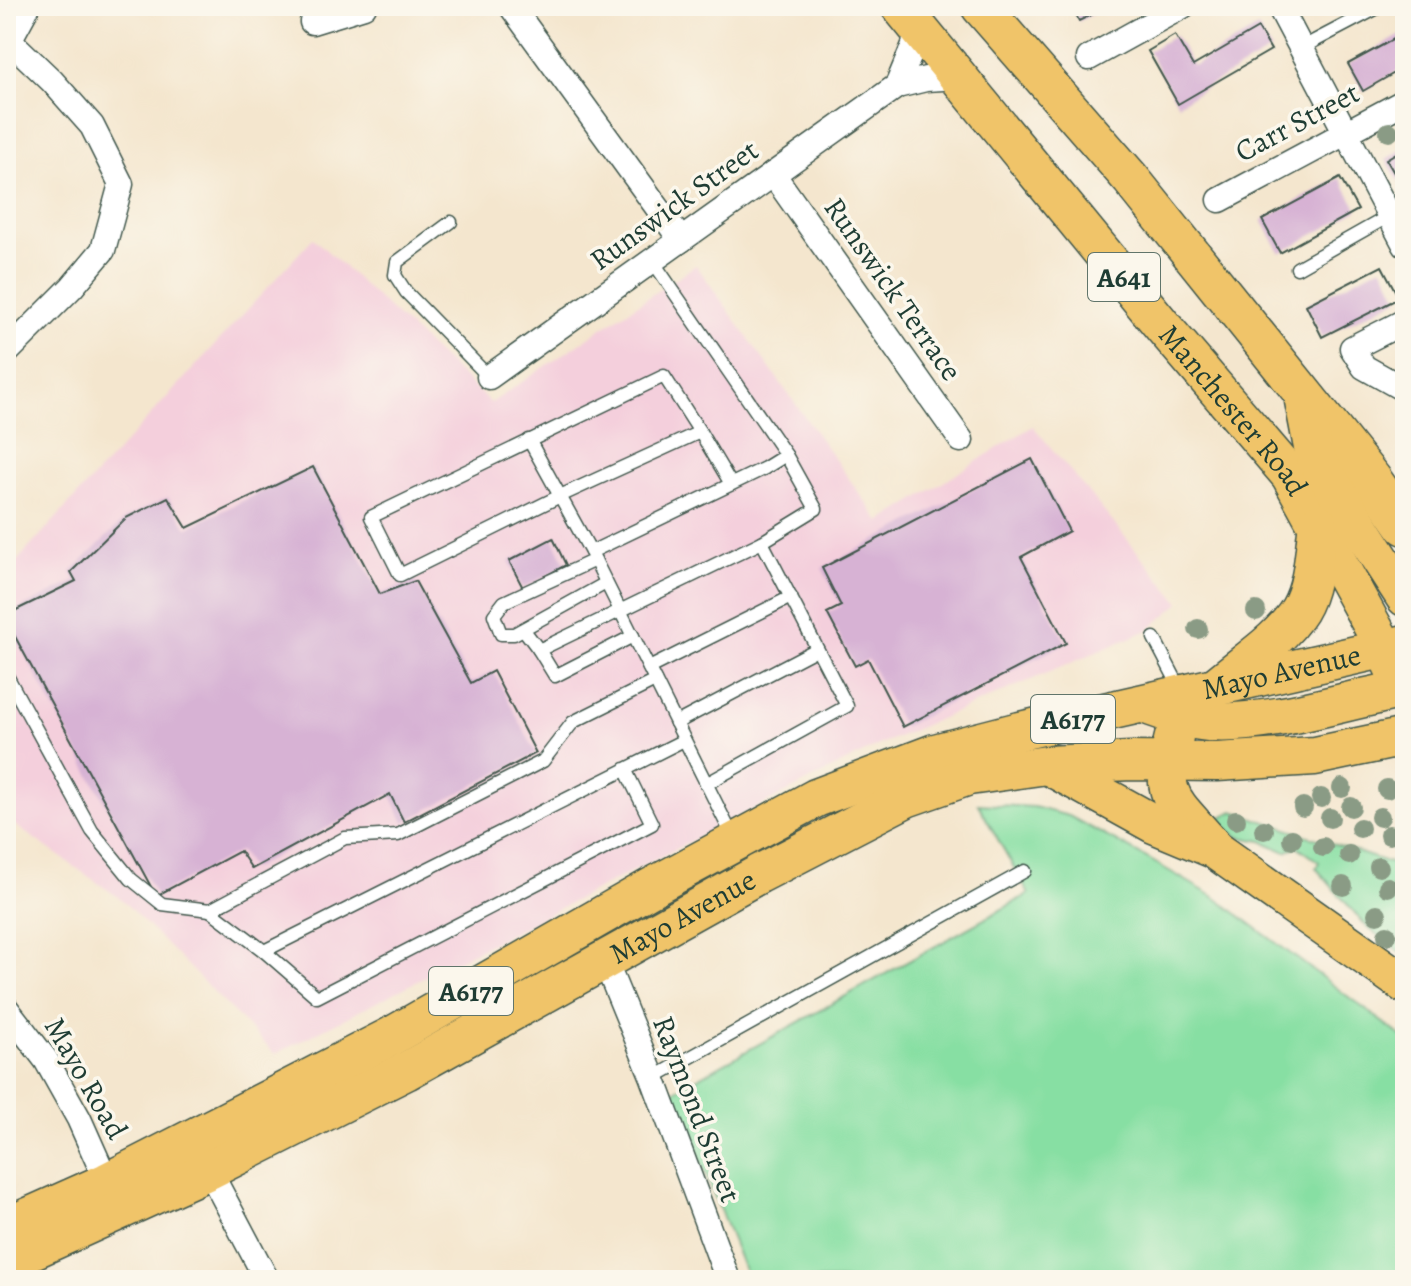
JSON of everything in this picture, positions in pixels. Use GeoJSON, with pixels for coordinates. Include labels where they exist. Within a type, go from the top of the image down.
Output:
{"type":"FeatureCollection","features":[{"type":"Feature","properties":{"kind":"main road","name":"A641"},"geometry":{"type":"LineString","coordinates":[[980,6],[1131,179],[1372,479],[1405,526]]}},
{"type":"Feature","properties":{"kind":"main road","name":"Manchester Road"},"geometry":{"type":"LineString","coordinates":[[908,16],[1165,329],[1290,475],[1401,671]]}},
{"type":"Feature","properties":{"kind":"main road"},"geometry":{"type":"LineString","coordinates":[[1303,394],[1315,458],[1405,597]]}},
{"type":"Feature","properties":{"kind":"main road"},"geometry":{"type":"LineString","coordinates":[[1372,479],[1405,498]]}},
{"type":"Feature","properties":{"kind":"main road"},"geometry":{"type":"LineString","coordinates":[[1214,849],[1169,795],[1167,762],[1193,699],[1272,640],[1299,609],[1310,577],[1318,523]]}},
{"type":"Feature","properties":{"kind":"main road","name":"Mayo Avenue"},"geometry":{"type":"LineString","coordinates":[[6,1227],[107,1182],[390,1037],[816,798],[935,753],[1143,704],[1401,671]]}},
{"type":"Feature","properties":{"kind":"main road","name":"Mayo Avenue"},"geometry":{"type":"LineString","coordinates":[[6,1262],[209,1170],[406,1071],[773,866],[906,798],[969,776],[1047,765],[1252,761],[1315,756],[1405,737]]}},
{"type":"Feature","properties":{"kind":"main road"},"geometry":{"type":"LineString","coordinates":[[1047,765],[1154,824],[1214,849],[1405,984]]}},
{"type":"Feature","properties":{"kind":"street"},"geometry":{"type":"LineString","coordinates":[[6,353],[72,287],[103,250],[121,184],[92,126],[8,38],[28,6]]}},
{"type":"Feature","properties":{"kind":"street"},"geometry":{"type":"LineString","coordinates":[[312,22],[364,6]]}},
{"type":"Feature","properties":{"kind":"street"},"geometry":{"type":"LineString","coordinates":[[511,6],[681,240]]}},
{"type":"Feature","properties":{"kind":"street"},"geometry":{"type":"LineString","coordinates":[[1089,58],[1183,6]]}},
{"type":"Feature","properties":{"kind":"street"},"geometry":{"type":"LineString","coordinates":[[1279,6],[1345,132],[1397,211],[1405,245]]}},
{"type":"Feature","properties":{"kind":"street"},"geometry":{"type":"LineString","coordinates":[[897,86],[911,53],[908,16]]}},
{"type":"Feature","properties":{"kind":"street","name":"Runswick Street"},"geometry":{"type":"LineString","coordinates":[[489,377],[897,86],[926,79],[960,77]]}},
{"type":"Feature","properties":{"kind":"street","name":"Carr Street"},"geometry":{"type":"LineString","coordinates":[[1220,200],[1405,101]]}},
{"type":"Feature","properties":{"kind":"street","name":"Runswick Terrace"},"geometry":{"type":"LineString","coordinates":[[773,174],[961,440]]}},
{"type":"Feature","properties":{"kind":"street"},"geometry":{"type":"LineString","coordinates":[[1405,321],[1352,348],[1364,367],[1405,390]]}},
{"type":"Feature","properties":{"kind":"street","name":"Raymond Street"},"geometry":{"type":"LineString","coordinates":[[605,961],[653,1078],[728,1280]]}},
{"type":"Feature","properties":{"kind":"street","name":"Mayo Road"},"geometry":{"type":"LineString","coordinates":[[6,1008],[46,1060],[79,1119],[107,1182]]}},
{"type":"Feature","properties":{"kind":"street"},"geometry":{"type":"LineString","coordinates":[[209,1170],[267,1280]]}},
{"type":"Feature","properties":{"kind":"lane"},"geometry":{"type":"LineString","coordinates":[[1301,48],[1381,6]]}},
{"type":"Feature","properties":{"kind":"lane"},"geometry":{"type":"LineString","coordinates":[[1297,268],[1397,211]]}},
{"type":"Feature","properties":{"kind":"lane"},"geometry":{"type":"LineString","coordinates":[[451,222],[397,262],[395,275],[406,292],[489,377]]}},
{"type":"Feature","properties":{"kind":"lane"},"geometry":{"type":"LineString","coordinates":[[539,650],[762,542],[816,509],[786,455],[652,260]]}},
{"type":"Feature","properties":{"kind":"lane"},"geometry":{"type":"LineString","coordinates":[[700,432],[560,496],[400,575],[371,517],[664,376],[700,432],[731,484]]}},
{"type":"Feature","properties":{"kind":"lane"},"geometry":{"type":"LineString","coordinates":[[529,440],[593,556],[735,842]]}},
{"type":"Feature","properties":{"kind":"lane"},"geometry":{"type":"LineString","coordinates":[[606,583],[524,630],[501,634],[494,615],[504,602],[786,455]]}},
{"type":"Feature","properties":{"kind":"lane"},"geometry":{"type":"LineString","coordinates":[[706,784],[847,706],[762,542]]}},
{"type":"Feature","properties":{"kind":"lane"},"geometry":{"type":"LineString","coordinates":[[649,668],[791,597]]}},
{"type":"Feature","properties":{"kind":"lane"},"geometry":{"type":"LineString","coordinates":[[524,630],[555,676],[633,636]]}},
{"type":"Feature","properties":{"kind":"lane"},"geometry":{"type":"LineString","coordinates":[[1154,638],[1193,699]]}},
{"type":"Feature","properties":{"kind":"lane"},"geometry":{"type":"LineString","coordinates":[[676,723],[817,649]]}},
{"type":"Feature","properties":{"kind":"lane"},"geometry":{"type":"LineString","coordinates":[[6,674],[92,831],[131,879],[162,904],[210,910],[317,997],[652,824],[625,769]]}},
{"type":"Feature","properties":{"kind":"lane"},"geometry":{"type":"LineString","coordinates":[[210,910],[345,838],[398,835],[543,761],[573,722],[655,681]]}},
{"type":"Feature","properties":{"kind":"lane"},"geometry":{"type":"LineString","coordinates":[[264,951],[684,740]]}},
{"type":"Feature","properties":{"kind":"lane"},"geometry":{"type":"LineString","coordinates":[[653,1078],[1025,871]]}},
{"type":"Feature","properties":{"kind":"shaded area"},"geometry":{"type":"Polygon","coordinates":[[[313,238],[491,403],[696,265],[880,522],[1033,426],[1180,603],[1148,630],[881,744],[275,1054],[121,899],[6,819],[6,573],[313,238]]]}},
{"type":"Feature","properties":{"kind":"green space"},"geometry":{"type":"Polygon","coordinates":[[[978,804],[1034,807],[1069,816],[1147,858],[1216,898],[1405,1039],[1405,1280],[748,1280],[673,1092],[1029,894],[978,804]]]}},
{"type":"Feature","properties":{"kind":"green space"},"geometry":{"type":"Polygon","coordinates":[[[1233,811],[1405,868],[1405,956],[1367,927],[1316,868],[1319,862],[1297,846],[1286,852],[1262,841],[1238,837],[1216,820],[1233,811]]]}},
{"type":"Feature","properties":{"kind":"building"},"geometry":{"type":"Polygon","coordinates":[[[1071,6],[1109,6],[1079,21],[1071,6]]]}},
{"type":"Feature","properties":{"kind":"building"},"geometry":{"type":"Polygon","coordinates":[[[1258,28],[1271,50],[1178,104],[1148,51],[1175,35],[1193,66],[1258,28]]]}},
{"type":"Feature","properties":{"kind":"building"},"geometry":{"type":"Polygon","coordinates":[[[1405,33],[1405,67],[1363,91],[1348,64],[1405,33]]]}},
{"type":"Feature","properties":{"kind":"building"},"geometry":{"type":"Polygon","coordinates":[[[1405,148],[1405,179],[1400,183],[1386,159],[1405,148]]]}},
{"type":"Feature","properties":{"kind":"building"},"geometry":{"type":"Polygon","coordinates":[[[1340,178],[1358,210],[1280,253],[1262,220],[1340,178]]]}},
{"type":"Feature","properties":{"kind":"building"},"geometry":{"type":"Polygon","coordinates":[[[1382,266],[1399,298],[1322,337],[1306,305],[1382,266]]]}},
{"type":"Feature","properties":{"kind":"building"},"geometry":{"type":"Polygon","coordinates":[[[1032,459],[1069,531],[1021,557],[1066,643],[903,727],[868,659],[855,666],[827,613],[841,606],[822,568],[1032,459]]]}},
{"type":"Feature","properties":{"kind":"building"},"geometry":{"type":"Polygon","coordinates":[[[313,467],[380,594],[415,581],[471,683],[493,671],[536,753],[404,822],[390,794],[252,869],[240,851],[156,896],[6,615],[76,581],[71,572],[126,518],[168,497],[187,528],[313,467]]]}},
{"type":"Feature","properties":{"kind":"building"},"geometry":{"type":"Polygon","coordinates":[[[553,538],[566,565],[523,588],[509,561],[553,538]]]}}]}
